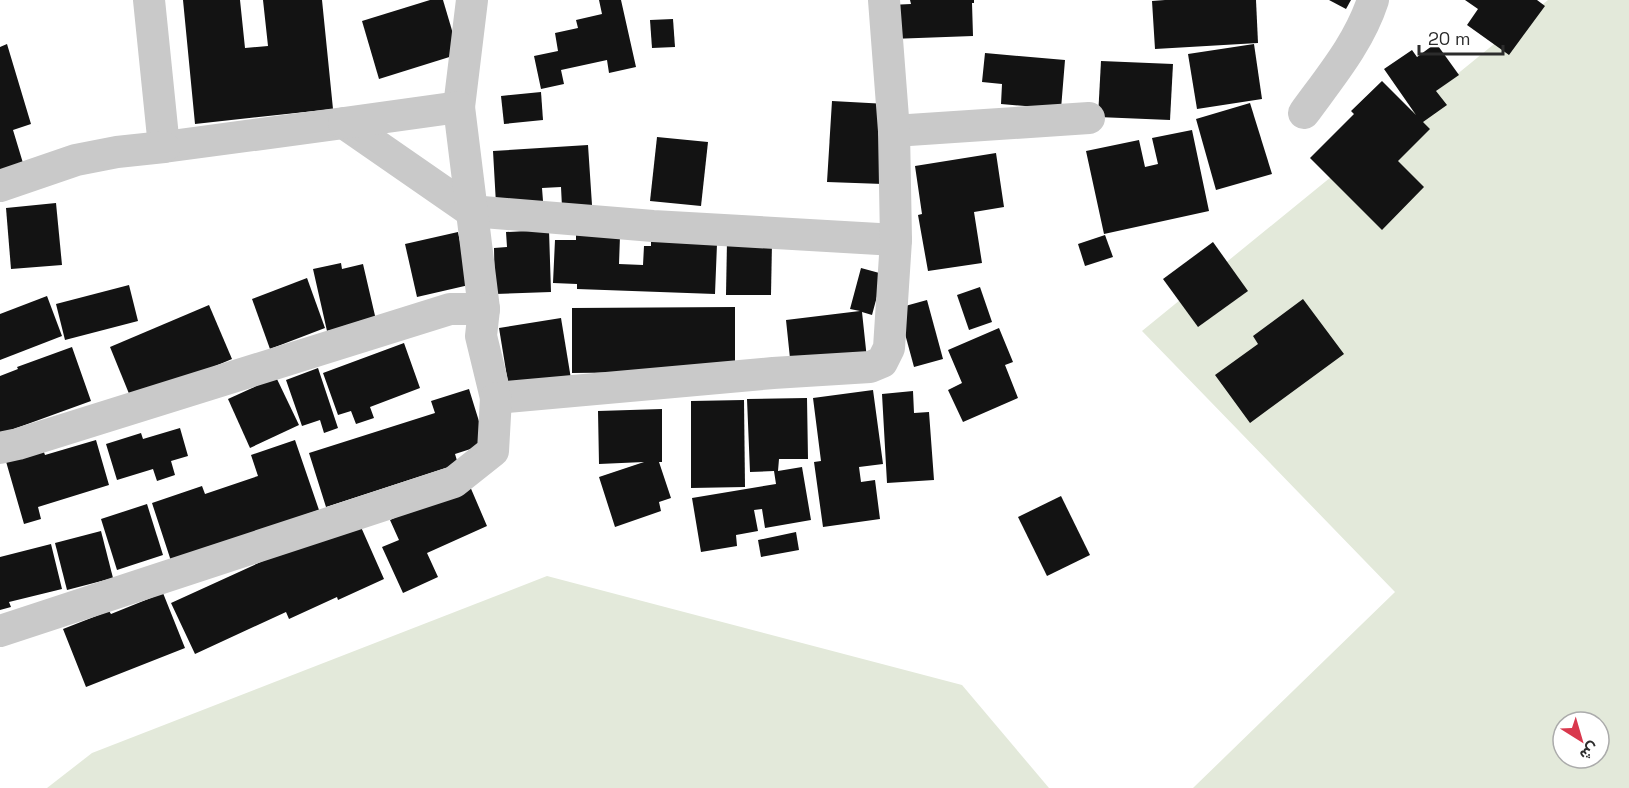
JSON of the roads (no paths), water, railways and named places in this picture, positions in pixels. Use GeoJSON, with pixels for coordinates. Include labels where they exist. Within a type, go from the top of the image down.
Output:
{"type":"FeatureCollection","features":[{"type":"Feature","properties":{"kind":"street"},"geometry":{"type":"LineString","coordinates":[[149,0],[165,147]]}},
{"type":"Feature","properties":{"kind":"street"},"geometry":{"type":"LineString","coordinates":[[0,631],[454,482],[493,451],[496,398],[481,336],[484,309],[459,107],[472,0]]}},
{"type":"Feature","properties":{"kind":"street"},"geometry":{"type":"LineString","coordinates":[[496,398],[773,373],[870,368],[882,362],[889,348],[896,240],[894,130],[884,0]]}},
{"type":"Feature","properties":{"kind":"street"},"geometry":{"type":"LineString","coordinates":[[1304,113],[1349,51],[1364,24],[1373,0]]}},
{"type":"Feature","properties":{"kind":"street"},"geometry":{"type":"LineString","coordinates":[[0,186],[76,160],[117,152],[459,107]]}},
{"type":"Feature","properties":{"kind":"street"},"geometry":{"type":"LineString","coordinates":[[894,130],[1089,118]]}},
{"type":"Feature","properties":{"kind":"street"},"geometry":{"type":"LineString","coordinates":[[344,123],[471,211],[653,226],[896,240]]}},
{"type":"Feature","properties":{"kind":"street"},"geometry":{"type":"LineString","coordinates":[[0,448],[450,309],[484,309]]}}]}
